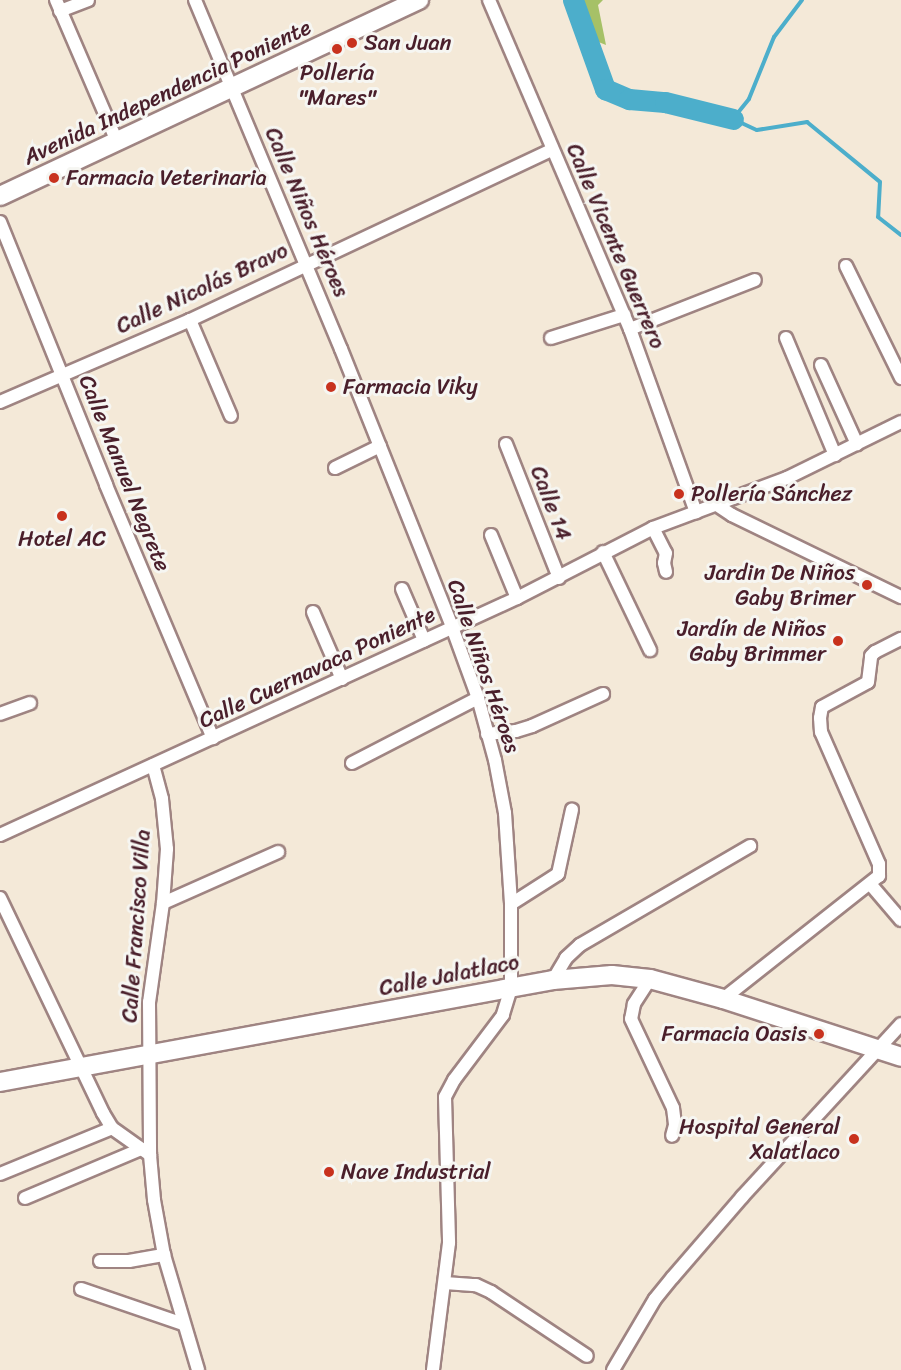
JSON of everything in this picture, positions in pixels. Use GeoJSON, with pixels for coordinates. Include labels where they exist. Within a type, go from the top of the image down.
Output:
{"type":"FeatureCollection","features":[{"type":"Feature","properties":{"kind":"main road","name":"Avenida Independencia Poniente"},"geometry":{"type":"LineString","coordinates":[[0,196],[116,139],[231,89],[419,0]]}},
{"type":"Feature","properties":{"kind":"main road","name":"Calle Jalatlaco"},"geometry":{"type":"LineString","coordinates":[[0,1082],[553,980],[612,975],[650,979],[723,999],[901,1057]]}},
{"type":"Feature","properties":{"kind":"street"},"geometry":{"type":"LineString","coordinates":[[88,0],[58,6],[116,139]]}},
{"type":"Feature","properties":{"kind":"street","name":"Calle Niños Héroes"},"geometry":{"type":"LineString","coordinates":[[195,0],[305,263],[452,627],[478,698],[505,813],[511,904],[511,988],[503,1015],[454,1080],[445,1097],[450,1218],[446,1283],[433,1370]]}},
{"type":"Feature","properties":{"kind":"street","name":"Calle Vicente Guerrero"},"geometry":{"type":"LineString","coordinates":[[489,0],[630,329],[696,512]]}},
{"type":"Feature","properties":{"kind":"street","name":"Calle Nicolás Bravo"},"geometry":{"type":"LineString","coordinates":[[0,402],[190,320],[305,263],[552,150]]}},
{"type":"Feature","properties":{"kind":"street","name":"Calle Manuel Negrete"},"geometry":{"type":"LineString","coordinates":[[0,222],[110,496],[213,738]]}},
{"type":"Feature","properties":{"kind":"street"},"geometry":{"type":"LineString","coordinates":[[846,266],[901,378]]}},
{"type":"Feature","properties":{"kind":"street"},"geometry":{"type":"LineString","coordinates":[[630,329],[754,280]]}},
{"type":"Feature","properties":{"kind":"street"},"geometry":{"type":"LineString","coordinates":[[551,338],[624,315]]}},
{"type":"Feature","properties":{"kind":"street"},"geometry":{"type":"LineString","coordinates":[[190,320],[231,416]]}},
{"type":"Feature","properties":{"kind":"street"},"geometry":{"type":"LineString","coordinates":[[786,338],[835,455]]}},
{"type":"Feature","properties":{"kind":"street"},"geometry":{"type":"LineString","coordinates":[[821,365],[858,444]]}},
{"type":"Feature","properties":{"kind":"street","name":"Calle Cuernavaca Poniente"},"geometry":{"type":"LineString","coordinates":[[0,835],[517,598],[653,528],[787,478],[901,422]]}},
{"type":"Feature","properties":{"kind":"street","name":"Calle 14"},"geometry":{"type":"LineString","coordinates":[[506,444],[558,578]]}},
{"type":"Feature","properties":{"kind":"street"},"geometry":{"type":"LineString","coordinates":[[335,468],[380,446]]}},
{"type":"Feature","properties":{"kind":"street"},"geometry":{"type":"LineString","coordinates":[[717,505],[732,515],[901,597]]}},
{"type":"Feature","properties":{"kind":"street"},"geometry":{"type":"LineString","coordinates":[[653,528],[666,553],[664,567],[666,572]]}},
{"type":"Feature","properties":{"kind":"street"},"geometry":{"type":"LineString","coordinates":[[491,536],[517,598]]}},
{"type":"Feature","properties":{"kind":"street"},"geometry":{"type":"LineString","coordinates":[[603,552],[650,650]]}},
{"type":"Feature","properties":{"kind":"street"},"geometry":{"type":"LineString","coordinates":[[402,589],[424,640]]}},
{"type":"Feature","properties":{"kind":"street"},"geometry":{"type":"LineString","coordinates":[[314,612],[342,679]]}},
{"type":"Feature","properties":{"kind":"street"},"geometry":{"type":"LineString","coordinates":[[723,999],[871,885],[879,876],[879,864],[821,732],[820,718],[822,707],[868,682],[872,656],[875,652],[901,639]]}},
{"type":"Feature","properties":{"kind":"street"},"geometry":{"type":"LineString","coordinates":[[487,734],[516,731],[532,726],[603,694]]}},
{"type":"Feature","properties":{"kind":"street"},"geometry":{"type":"LineString","coordinates":[[352,763],[478,698]]}},
{"type":"Feature","properties":{"kind":"street"},"geometry":{"type":"LineString","coordinates":[[0,714],[30,703]]}},
{"type":"Feature","properties":{"kind":"street","name":"Calle Francisco Villa"},"geometry":{"type":"LineString","coordinates":[[153,765],[165,828],[167,855],[163,903],[149,1002],[150,1056],[146,1152],[164,1256],[198,1370]]}},
{"type":"Feature","properties":{"kind":"street"},"geometry":{"type":"LineString","coordinates":[[511,904],[558,874],[572,810]]}},
{"type":"Feature","properties":{"kind":"street"},"geometry":{"type":"LineString","coordinates":[[553,980],[566,958],[580,945],[750,846]]}},
{"type":"Feature","properties":{"kind":"street"},"geometry":{"type":"LineString","coordinates":[[163,903],[278,852]]}},
{"type":"Feature","properties":{"kind":"street"},"geometry":{"type":"LineString","coordinates":[[871,885],[901,920]]}},
{"type":"Feature","properties":{"kind":"street"},"geometry":{"type":"LineString","coordinates":[[0,898],[80,1069],[112,1128],[146,1152]]}},
{"type":"Feature","properties":{"kind":"street"},"geometry":{"type":"LineString","coordinates":[[650,979],[634,1004],[631,1019],[673,1108],[675,1125],[672,1136]]}},
{"type":"Feature","properties":{"kind":"street"},"geometry":{"type":"LineString","coordinates":[[613,1370],[655,1299],[673,1277],[901,1024]]}},
{"type":"Feature","properties":{"kind":"street"},"geometry":{"type":"LineString","coordinates":[[0,1174],[112,1128]]}},
{"type":"Feature","properties":{"kind":"street"},"geometry":{"type":"LineString","coordinates":[[25,1198],[146,1152]]}},
{"type":"Feature","properties":{"kind":"street"},"geometry":{"type":"LineString","coordinates":[[100,1261],[129,1261],[164,1256]]}},
{"type":"Feature","properties":{"kind":"street"},"geometry":{"type":"LineString","coordinates":[[446,1283],[476,1285],[491,1292],[587,1356]]}},
{"type":"Feature","properties":{"kind":"street"},"geometry":{"type":"LineString","coordinates":[[81,1289],[183,1324]]}},
{"type":"Feature","properties":{"kind":"green space"},"geometry":{"type":"Polygon","coordinates":[[[575,0],[603,0],[598,5],[606,45],[591,39],[588,25],[575,0]]]}},
{"type":"Feature","properties":{"kind":"waterway"},"geometry":{"type":"LineString","coordinates":[[573,0],[605,89],[629,99],[665,102],[733,119]]}},
{"type":"Feature","properties":{"kind":"waterway"},"geometry":{"type":"LineString","coordinates":[[802,0],[774,37],[749,99],[733,119],[757,130],[807,122],[880,182],[878,217],[901,235]]}},
{"type":"Feature","properties":{"kind":"place","name":"San Juan"},"geometry":{"type":"Point","coordinates":[352,43]}},
{"type":"Feature","properties":{"kind":"place","name":"Pollería \"Mares\""},"geometry":{"type":"Point","coordinates":[337,49]}},
{"type":"Feature","properties":{"kind":"place","name":"Farmacia Veterinaria"},"geometry":{"type":"Point","coordinates":[54,178]}},
{"type":"Feature","properties":{"kind":"place","name":"Farmacia Viky"},"geometry":{"type":"Point","coordinates":[331,387]}},
{"type":"Feature","properties":{"kind":"place","name":"Pollería Sánchez"},"geometry":{"type":"Point","coordinates":[679,494]}},
{"type":"Feature","properties":{"kind":"place","name":"Hotel AC"},"geometry":{"type":"Point","coordinates":[62,516]}},
{"type":"Feature","properties":{"kind":"place","name":"Jardin De Niños Gaby Brimer"},"geometry":{"type":"Point","coordinates":[867,585]}},
{"type":"Feature","properties":{"kind":"place","name":"Jardín de Niños Gaby Brimmer"},"geometry":{"type":"Point","coordinates":[838,641]}},
{"type":"Feature","properties":{"kind":"place","name":"Farmacia Oasis"},"geometry":{"type":"Point","coordinates":[819,1034]}},
{"type":"Feature","properties":{"kind":"place","name":"Hospital General Xalatlaco"},"geometry":{"type":"Point","coordinates":[854,1139]}},
{"type":"Feature","properties":{"kind":"place","name":"Nave Industrial"},"geometry":{"type":"Point","coordinates":[329,1172]}}]}
